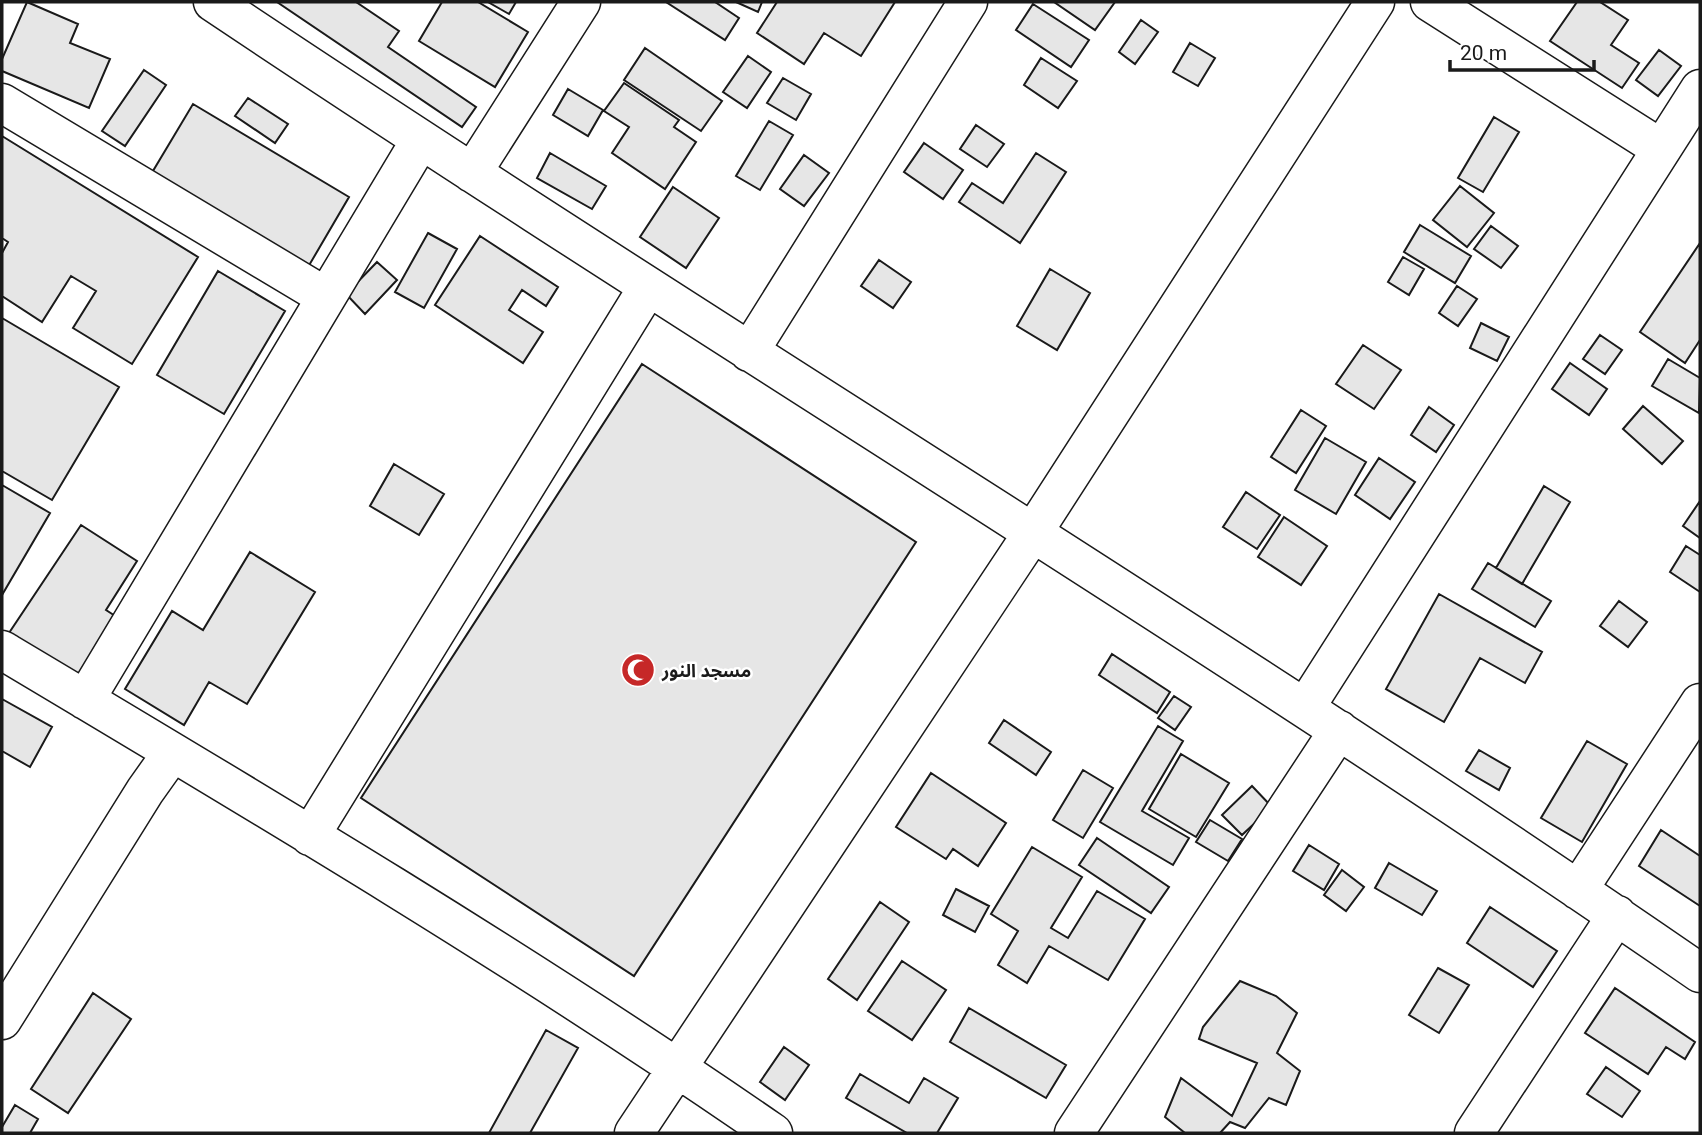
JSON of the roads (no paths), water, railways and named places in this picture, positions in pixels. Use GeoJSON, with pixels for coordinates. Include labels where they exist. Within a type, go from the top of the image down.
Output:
{"type":"FeatureCollection","features":[{"type":"Feature","properties":{"kind":"street"},"geometry":{"type":"LineString","coordinates":[[213,2],[420,141],[1306,708],[1700,973]]}},
{"type":"Feature","properties":{"kind":"street"},"geometry":{"type":"LineString","coordinates":[[472,173],[581,2]]}},
{"type":"Feature","properties":{"kind":"street"},"geometry":{"type":"LineString","coordinates":[[749,352],[968,2]]}},
{"type":"Feature","properties":{"kind":"street"},"geometry":{"type":"LineString","coordinates":[[634,1133],[1032,534],[1375,2]]}},
{"type":"Feature","properties":{"kind":"street"},"geometry":{"type":"LineString","coordinates":[[1430,2],[1660,148]]}},
{"type":"Feature","properties":{"kind":"street"},"geometry":{"type":"LineString","coordinates":[[1306,708],[1700,89]]}},
{"type":"Feature","properties":{"kind":"street"},"geometry":{"type":"LineString","coordinates":[[2,103],[326,297]]}},
{"type":"Feature","properties":{"kind":"street"},"geometry":{"type":"LineString","coordinates":[[85,699],[420,141]]}},
{"type":"Feature","properties":{"kind":"street"},"geometry":{"type":"LineString","coordinates":[[310,836],[648,287]]}},
{"type":"Feature","properties":{"kind":"street"},"geometry":{"type":"LineString","coordinates":[[2,650],[310,836],[678,1068],[774,1133]]}},
{"type":"Feature","properties":{"kind":"street"},"geometry":{"type":"LineString","coordinates":[[1578,890],[1700,703]]}},
{"type":"Feature","properties":{"kind":"street"},"geometry":{"type":"LineString","coordinates":[[1074,1133],[1339,730]]}},
{"type":"Feature","properties":{"kind":"street"},"geometry":{"type":"LineString","coordinates":[[2,1020],[145,791],[172,753]]}},
{"type":"Feature","properties":{"kind":"street"},"geometry":{"type":"LineString","coordinates":[[1474,1133],[1617,915]]}},
{"type":"Feature","properties":{"kind":"place","name":"مسجد النور"},"geometry":{"type":"Point","coordinates":[638,670]}}]}
